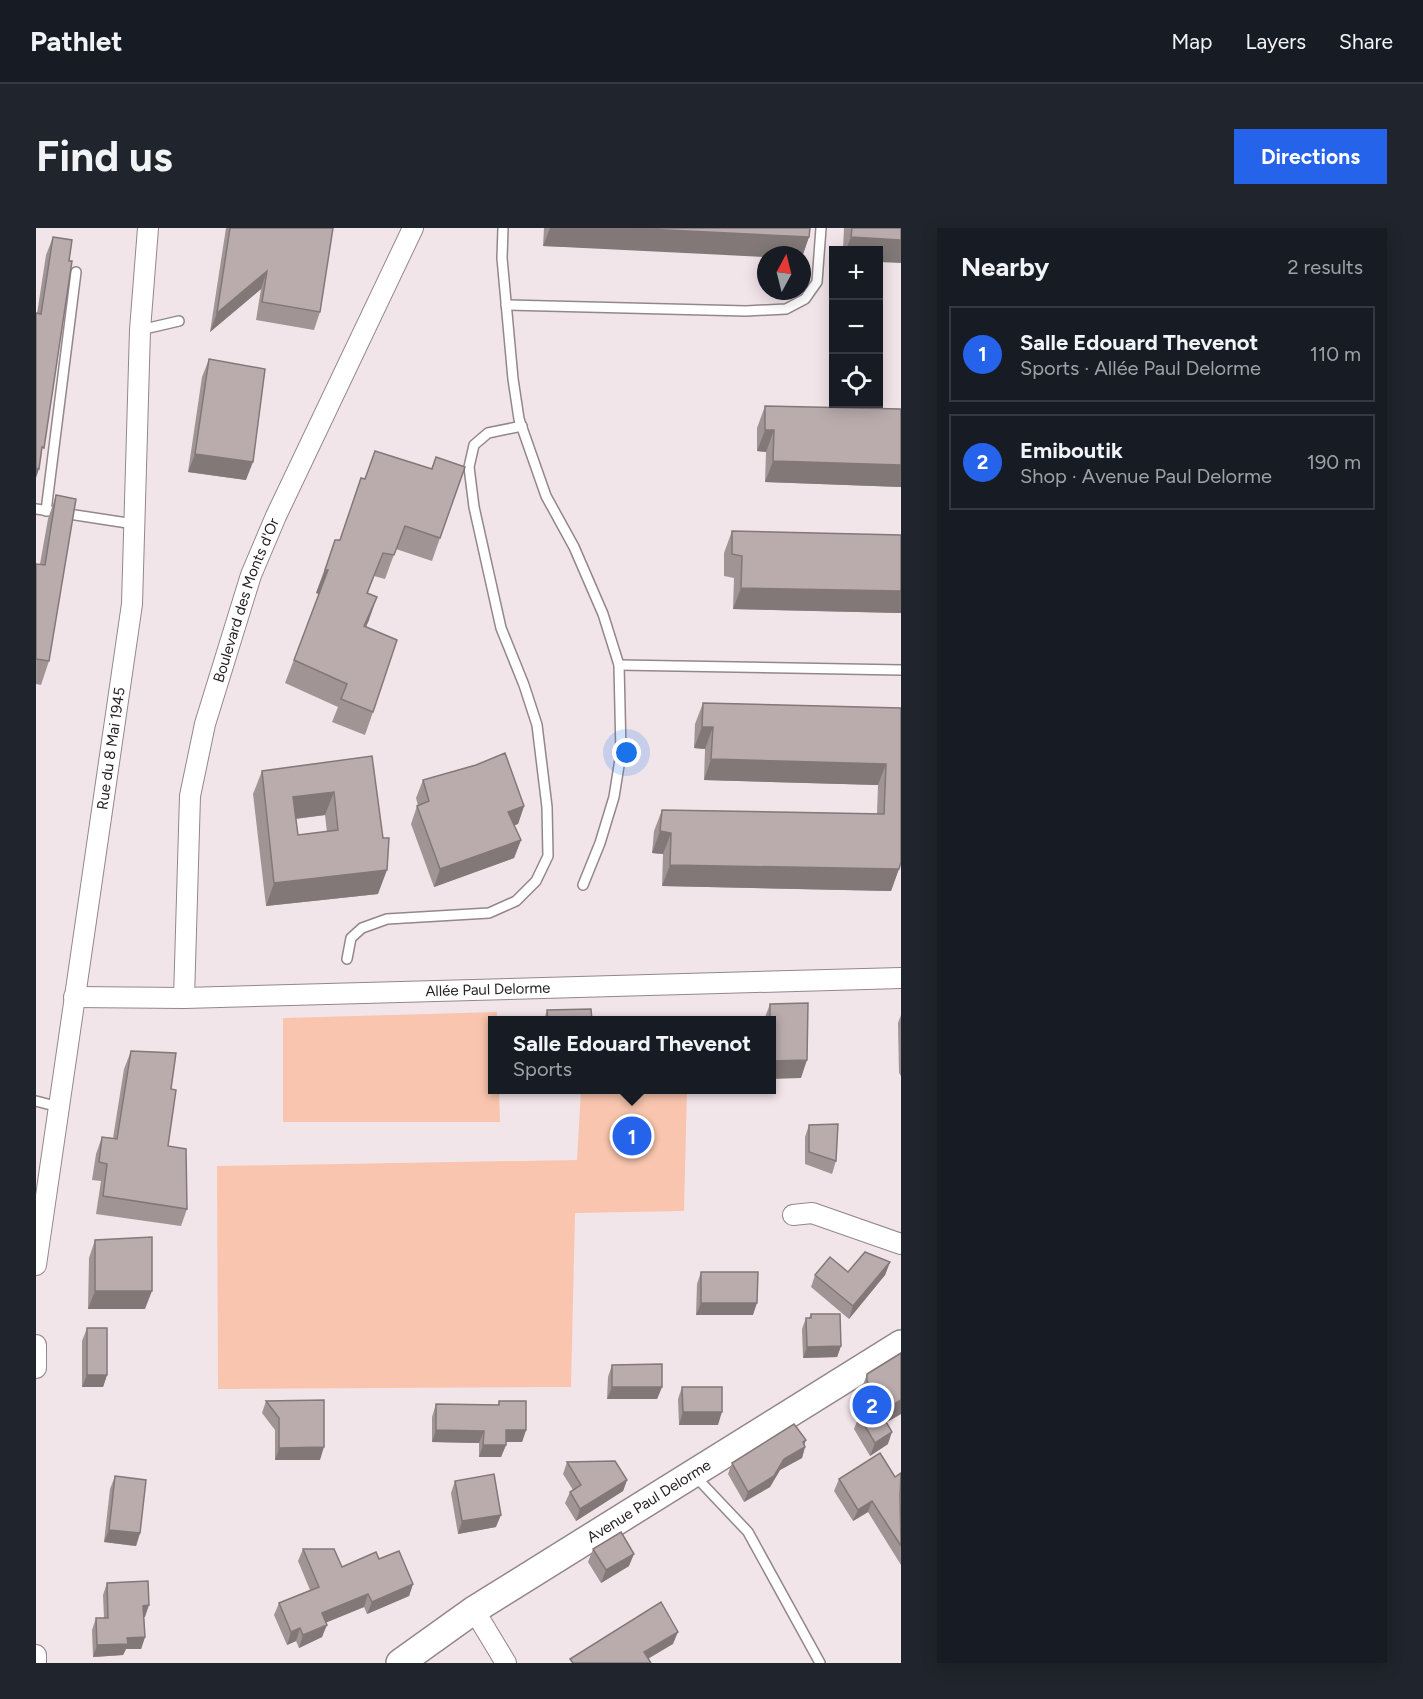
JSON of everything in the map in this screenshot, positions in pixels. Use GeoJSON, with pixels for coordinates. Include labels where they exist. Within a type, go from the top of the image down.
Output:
{"type":"FeatureCollection","features":[{"type":"Feature","properties":{"kind":"main road","name":"Avenue Paul Delorme"},"geometry":{"type":"LineString","coordinates":[[400,1663],[474,1610],[901,1344]]}},
{"type":"Feature","properties":{"kind":"street","name":"Rue du 8 Mai 1945"},"geometry":{"type":"LineString","coordinates":[[36,1265],[132,604],[140,330],[148,228]]}},
{"type":"Feature","properties":{"kind":"street","name":"Boulevard des Monts d'Or"},"geometry":{"type":"LineString","coordinates":[[184,998],[190,796],[205,724],[251,575],[276,516],[413,228]]}},
{"type":"Feature","properties":{"kind":"street","name":"Allée Paul Delorme"},"geometry":{"type":"LineString","coordinates":[[74,998],[184,998],[901,978]]}},
{"type":"Feature","properties":{"kind":"street"},"geometry":{"type":"LineString","coordinates":[[793,1215],[812,1213],[901,1244]]}},
{"type":"Feature","properties":{"kind":"street"},"geometry":{"type":"LineString","coordinates":[[36,1345],[36,1368]]}},
{"type":"Feature","properties":{"kind":"street"},"geometry":{"type":"LineString","coordinates":[[474,1610],[506,1663]]}},
{"type":"Feature","properties":{"kind":"street"},"geometry":{"type":"LineString","coordinates":[[36,1655],[36,1663]]}},
{"type":"Feature","properties":{"kind":"lane"},"geometry":{"type":"LineString","coordinates":[[503,228],[502,258],[513,379],[522,426],[546,496],[574,547],[603,614],[619,665],[621,753],[614,797],[600,843],[583,885]]}},
{"type":"Feature","properties":{"kind":"lane"},"geometry":{"type":"LineString","coordinates":[[506,305],[746,311],[786,309],[805,299],[817,282],[821,228]]}},
{"type":"Feature","properties":{"kind":"lane"},"geometry":{"type":"LineString","coordinates":[[76,272],[41,510],[136,525]]}},
{"type":"Feature","properties":{"kind":"lane"},"geometry":{"type":"LineString","coordinates":[[140,330],[179,321]]}},
{"type":"Feature","properties":{"kind":"lane"},"geometry":{"type":"LineString","coordinates":[[347,959],[351,938],[362,928],[387,919],[489,913],[516,901],[536,880],[548,856],[547,807],[537,725],[501,628],[474,507],[469,467],[474,445],[488,433],[522,426]]}},
{"type":"Feature","properties":{"kind":"lane"},"geometry":{"type":"LineString","coordinates":[[619,665],[901,669]]}},
{"type":"Feature","properties":{"kind":"lane"},"geometry":{"type":"LineString","coordinates":[[36,1101],[59,1107]]}},
{"type":"Feature","properties":{"kind":"lane"},"geometry":{"type":"LineString","coordinates":[[693,1474],[748,1532],[820,1663]]}},
{"type":"Feature","properties":{"kind":"shaded area"},"geometry":{"type":"Polygon","coordinates":[[[497,1012],[497,1016],[488,1016],[488,1094],[499,1094],[500,1122],[283,1122],[283,1018],[497,1012]]]}},
{"type":"Feature","properties":{"kind":"shaded area"},"geometry":{"type":"Polygon","coordinates":[[[581,1094],[687,1094],[684,1211],[575,1213],[571,1387],[218,1389],[217,1166],[577,1160],[581,1094]]]}},
{"type":"Feature","properties":{"kind":"building"},"geometry":{"type":"Polygon","coordinates":[[[230,228],[333,228],[320,312],[262,302],[267,271],[217,313],[230,228]]]}},
{"type":"Feature","properties":{"kind":"building"},"geometry":{"type":"Polygon","coordinates":[[[627,228],[810,228],[809,237],[627,228]]]}},
{"type":"Feature","properties":{"kind":"building"},"geometry":{"type":"Polygon","coordinates":[[[852,228],[901,228],[901,240],[851,237],[852,228]]]}},
{"type":"Feature","properties":{"kind":"building"},"geometry":{"type":"Polygon","coordinates":[[[53,237],[72,240],[69,261],[72,261],[39,469],[36,468],[36,313],[41,314],[53,237]]]}},
{"type":"Feature","properties":{"kind":"building"},"geometry":{"type":"Polygon","coordinates":[[[209,359],[265,369],[253,462],[195,454],[209,359]]]}},
{"type":"Feature","properties":{"kind":"building"},"geometry":{"type":"Polygon","coordinates":[[[765,406],[901,409],[901,465],[773,461],[774,430],[765,430],[765,406]]]}},
{"type":"Feature","properties":{"kind":"building"},"geometry":{"type":"Polygon","coordinates":[[[375,451],[432,469],[436,457],[465,467],[440,538],[405,526],[394,555],[383,553],[367,593],[377,597],[364,626],[397,640],[373,712],[341,699],[347,684],[294,660],[328,570],[325,570],[335,540],[340,540],[361,478],[365,479],[375,451]]]}},
{"type":"Feature","properties":{"kind":"building"},"geometry":{"type":"Polygon","coordinates":[[[56,495],[76,499],[49,661],[36,659],[36,564],[45,565],[56,495]]]}},
{"type":"Feature","properties":{"kind":"building"},"geometry":{"type":"Polygon","coordinates":[[[732,531],[901,535],[901,591],[741,588],[742,556],[732,554],[732,531]]]}},
{"type":"Feature","properties":{"kind":"building"},"geometry":{"type":"Polygon","coordinates":[[[703,703],[901,708],[901,862],[899,869],[670,865],[671,833],[660,831],[662,810],[884,814],[886,764],[711,759],[713,727],[702,727],[703,703]]]}},
{"type":"Feature","properties":{"kind":"building"},"geometry":{"type":"Polygon","coordinates":[[[505,753],[524,806],[508,812],[521,840],[440,869],[417,806],[429,801],[423,780],[476,765],[505,753]]]}},
{"type":"Feature","properties":{"kind":"building"},"geometry":{"type":"Polygon","coordinates":[[[372,756],[383,838],[389,838],[387,870],[274,883],[262,771],[372,756]],[[334,792],[293,797],[298,835],[338,830],[334,792]]]}},
{"type":"Feature","properties":{"kind":"building"},"geometry":{"type":"Polygon","coordinates":[[[808,1003],[807,1060],[776,1061],[776,1016],[770,1016],[770,1004],[808,1003]]]}},
{"type":"Feature","properties":{"kind":"building"},"geometry":{"type":"Polygon","coordinates":[[[591,1009],[592,1016],[548,1016],[547,1010],[591,1009]]]}},
{"type":"Feature","properties":{"kind":"building"},"geometry":{"type":"Polygon","coordinates":[[[131,1051],[176,1053],[171,1089],[176,1090],[168,1146],[186,1149],[187,1209],[103,1196],[107,1164],[99,1162],[102,1137],[117,1139],[131,1051]]]}},
{"type":"Feature","properties":{"kind":"building"},"geometry":{"type":"Polygon","coordinates":[[[838,1124],[836,1161],[809,1152],[809,1125],[838,1124]]]}},
{"type":"Feature","properties":{"kind":"building"},"geometry":{"type":"Polygon","coordinates":[[[152,1237],[152,1291],[95,1291],[95,1240],[152,1237]]]}},
{"type":"Feature","properties":{"kind":"building"},"geometry":{"type":"Polygon","coordinates":[[[865,1252],[890,1262],[853,1306],[815,1275],[830,1257],[848,1272],[865,1252]]]}},
{"type":"Feature","properties":{"kind":"building"},"geometry":{"type":"Polygon","coordinates":[[[701,1272],[758,1272],[757,1303],[701,1303],[701,1272]]]}},
{"type":"Feature","properties":{"kind":"building"},"geometry":{"type":"Polygon","coordinates":[[[811,1314],[840,1314],[841,1346],[807,1347],[806,1318],[811,1318],[811,1314]]]}},
{"type":"Feature","properties":{"kind":"building"},"geometry":{"type":"Polygon","coordinates":[[[87,1328],[107,1328],[107,1375],[87,1375],[87,1328]]]}},
{"type":"Feature","properties":{"kind":"building"},"geometry":{"type":"Polygon","coordinates":[[[901,1353],[901,1400],[884,1410],[867,1381],[867,1374],[901,1353]]]}},
{"type":"Feature","properties":{"kind":"building"},"geometry":{"type":"Polygon","coordinates":[[[662,1364],[662,1387],[612,1387],[612,1365],[662,1364]]]}},
{"type":"Feature","properties":{"kind":"building"},"geometry":{"type":"Polygon","coordinates":[[[682,1387],[722,1387],[722,1412],[683,1412],[682,1387]]]}},
{"type":"Feature","properties":{"kind":"building"},"geometry":{"type":"Polygon","coordinates":[[[324,1400],[324,1447],[279,1448],[279,1418],[266,1401],[324,1400]]]}},
{"type":"Feature","properties":{"kind":"building"},"geometry":{"type":"Polygon","coordinates":[[[499,1401],[526,1401],[526,1430],[506,1430],[506,1445],[483,1445],[484,1431],[436,1430],[436,1404],[499,1405],[499,1401]]]}},
{"type":"Feature","properties":{"kind":"building"},"geometry":{"type":"Polygon","coordinates":[[[876,1405],[892,1432],[875,1443],[859,1416],[876,1405]]]}},
{"type":"Feature","properties":{"kind":"building"},"geometry":{"type":"Polygon","coordinates":[[[794,1424],[806,1440],[803,1442],[805,1447],[784,1459],[774,1476],[748,1492],[732,1463],[794,1424]]]}},
{"type":"Feature","properties":{"kind":"building"},"geometry":{"type":"Polygon","coordinates":[[[880,1453],[895,1477],[901,1473],[901,1546],[872,1501],[858,1510],[839,1479],[880,1453]]]}},
{"type":"Feature","properties":{"kind":"building"},"geometry":{"type":"Polygon","coordinates":[[[615,1461],[627,1480],[580,1509],[570,1492],[581,1485],[567,1462],[615,1461]]]}},
{"type":"Feature","properties":{"kind":"building"},"geometry":{"type":"Polygon","coordinates":[[[494,1474],[501,1515],[462,1521],[455,1481],[494,1474]]]}},
{"type":"Feature","properties":{"kind":"building"},"geometry":{"type":"Polygon","coordinates":[[[115,1476],[146,1480],[140,1533],[109,1530],[115,1476]]]}},
{"type":"Feature","properties":{"kind":"building"},"geometry":{"type":"Polygon","coordinates":[[[621,1532],[634,1554],[606,1570],[593,1549],[621,1532]]]}},
{"type":"Feature","properties":{"kind":"building"},"geometry":{"type":"Polygon","coordinates":[[[303,1549],[334,1549],[342,1567],[376,1552],[379,1559],[399,1551],[413,1584],[372,1602],[368,1594],[322,1613],[327,1625],[303,1635],[300,1628],[291,1632],[279,1603],[319,1587],[303,1549]]]}},
{"type":"Feature","properties":{"kind":"building"},"geometry":{"type":"Polygon","coordinates":[[[148,1581],[149,1605],[143,1606],[145,1637],[127,1638],[128,1644],[97,1645],[96,1618],[108,1618],[107,1583],[148,1581]]]}},
{"type":"Feature","properties":{"kind":"building"},"geometry":{"type":"Polygon","coordinates":[[[661,1602],[678,1632],[644,1652],[651,1663],[573,1663],[570,1659],[661,1602]]]}},
{"type":"Feature","properties":{"kind":"place","name":"Salle Edouard Thevenot"},"geometry":{"type":"Point","coordinates":[632,1136]}},
{"type":"Feature","properties":{"kind":"place","name":"Emiboutik"},"geometry":{"type":"Point","coordinates":[872,1405]}}]}
